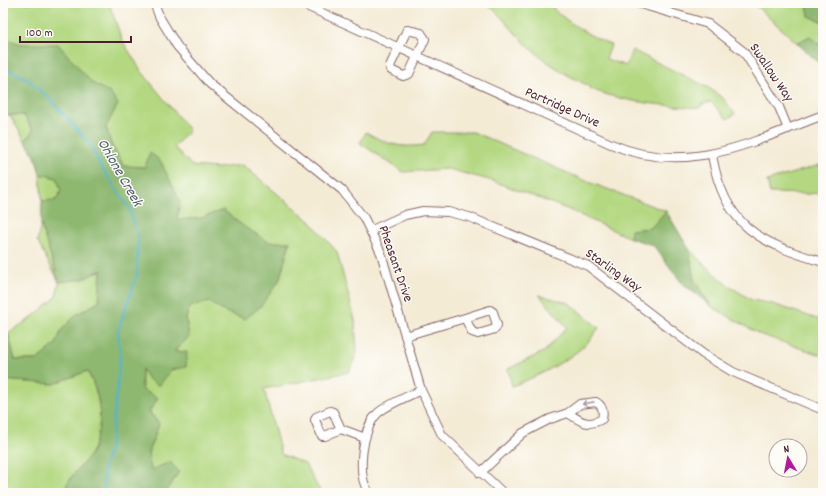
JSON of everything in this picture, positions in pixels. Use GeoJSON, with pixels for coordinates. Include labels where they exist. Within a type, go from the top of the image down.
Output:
{"type":"FeatureCollection","features":[{"type":"Feature","properties":{"kind":"street","name":"Pheasant Drive"},"geometry":{"type":"LineString","coordinates":[[154,3],[160,18],[177,46],[210,84],[342,190],[364,218],[372,230],[381,253],[421,390],[442,435],[502,493]]}},
{"type":"Feature","properties":{"kind":"street","name":"Partridge Drive"},"geometry":{"type":"LineString","coordinates":[[300,3],[417,57],[629,151],[673,158],[712,154],[733,149],[823,115]]}},
{"type":"Feature","properties":{"kind":"street","name":"Swallow Way"},"geometry":{"type":"LineString","coordinates":[[637,3],[708,24],[744,52],[779,106],[788,128]]}},
{"type":"Feature","properties":{"kind":"street"},"geometry":{"type":"LineString","coordinates":[[407,30],[421,33],[425,39],[409,74],[402,76],[393,72],[390,68],[398,48],[407,30]]}},
{"type":"Feature","properties":{"kind":"street"},"geometry":{"type":"LineString","coordinates":[[712,154],[716,177],[721,193],[741,223],[762,239],[790,252],[823,262]]}},
{"type":"Feature","properties":{"kind":"street","name":"Starling Way"},"geometry":{"type":"LineString","coordinates":[[372,230],[405,215],[423,211],[448,212],[470,217],[588,266],[703,354],[733,372],[823,410]]}},
{"type":"Feature","properties":{"kind":"street"},"geometry":{"type":"LineString","coordinates":[[405,336],[465,318]]}},
{"type":"Feature","properties":{"kind":"street"},"geometry":{"type":"LineString","coordinates":[[369,493],[363,476],[365,438],[377,413],[421,390]]}},
{"type":"Feature","properties":{"kind":"street"},"geometry":{"type":"LineString","coordinates":[[480,473],[523,433],[568,413]]}},
{"type":"Feature","properties":{"kind":"street"},"geometry":{"type":"LineString","coordinates":[[341,428],[365,438]]}},
{"type":"Feature","properties":{"kind":"green space"},"geometry":{"type":"Polygon","coordinates":[[[3,3],[109,3],[122,40],[142,72],[189,130],[174,147],[192,166],[218,168],[243,165],[310,221],[337,252],[355,320],[357,352],[349,372],[264,389],[281,454],[305,464],[321,493],[166,493],[179,471],[151,470],[148,453],[159,424],[149,411],[144,398],[142,368],[173,352],[189,337],[186,319],[189,307],[209,302],[223,311],[279,281],[290,242],[269,243],[243,226],[223,210],[201,218],[176,220],[169,180],[161,162],[145,167],[124,166],[111,144],[106,127],[3,101],[3,3]]]}},
{"type":"Feature","properties":{"kind":"green space"},"geometry":{"type":"Polygon","coordinates":[[[486,3],[550,3],[555,7],[553,9],[574,25],[588,34],[611,45],[606,59],[626,66],[632,50],[709,88],[723,98],[735,114],[727,119],[711,102],[700,105],[700,108],[658,104],[615,97],[589,88],[589,86],[570,77],[537,54],[486,3]]]}},
{"type":"Feature","properties":{"kind":"green space"},"geometry":{"type":"Polygon","coordinates":[[[753,3],[807,3],[809,16],[823,22],[823,43],[818,44],[810,36],[797,43],[753,3]]]}},
{"type":"Feature","properties":{"kind":"green space"},"geometry":{"type":"Polygon","coordinates":[[[807,3],[823,3],[823,22],[809,16],[807,3]]]}},
{"type":"Feature","properties":{"kind":"green space"},"geometry":{"type":"Polygon","coordinates":[[[810,36],[818,44],[823,43],[823,61],[818,62],[797,43],[810,36]]]}},
{"type":"Feature","properties":{"kind":"green space"},"geometry":{"type":"Polygon","coordinates":[[[3,38],[22,44],[58,44],[92,83],[109,92],[118,104],[106,127],[111,144],[124,166],[145,167],[150,152],[161,162],[180,201],[177,220],[201,218],[223,210],[243,226],[269,242],[290,242],[279,281],[260,307],[245,319],[223,311],[209,302],[189,307],[186,319],[189,337],[174,351],[187,352],[186,367],[171,370],[159,386],[147,378],[142,369],[141,389],[158,398],[149,412],[159,424],[148,453],[151,470],[170,462],[179,471],[166,493],[64,493],[68,482],[91,453],[98,433],[100,412],[96,390],[92,380],[87,371],[54,384],[3,380],[3,333],[8,333],[15,360],[37,360],[56,344],[62,329],[77,314],[99,302],[101,270],[83,279],[59,282],[41,225],[42,201],[56,200],[61,191],[57,178],[40,174],[35,156],[25,141],[33,131],[24,115],[3,115],[3,38]]]}},
{"type":"Feature","properties":{"kind":"green space"},"geometry":{"type":"Polygon","coordinates":[[[10,115],[24,115],[33,131],[25,141],[10,115]]]}},
{"type":"Feature","properties":{"kind":"green space"},"geometry":{"type":"Polygon","coordinates":[[[366,132],[387,143],[407,146],[424,145],[432,132],[473,132],[586,181],[666,211],[651,228],[632,230],[630,238],[567,209],[493,181],[448,169],[403,172],[360,143],[366,132]]]}},
{"type":"Feature","properties":{"kind":"green space"},"geometry":{"type":"Polygon","coordinates":[[[823,164],[823,192],[809,194],[770,193],[767,181],[823,164]]]}},
{"type":"Feature","properties":{"kind":"green space"},"geometry":{"type":"Polygon","coordinates":[[[40,174],[58,178],[61,191],[56,200],[42,201],[40,174]]]}},
{"type":"Feature","properties":{"kind":"green space"},"geometry":{"type":"Polygon","coordinates":[[[666,211],[689,249],[694,280],[711,306],[682,283],[653,245],[630,238],[631,230],[651,228],[666,211]]]}},
{"type":"Feature","properties":{"kind":"green space"},"geometry":{"type":"Polygon","coordinates":[[[41,225],[59,282],[37,241],[41,225]]]}},
{"type":"Feature","properties":{"kind":"green space"},"geometry":{"type":"Polygon","coordinates":[[[689,249],[729,286],[752,300],[773,304],[823,321],[823,356],[759,334],[711,306],[694,280],[689,249]]]}},
{"type":"Feature","properties":{"kind":"green space"},"geometry":{"type":"Polygon","coordinates":[[[101,270],[99,302],[77,314],[62,329],[56,344],[37,360],[15,360],[8,333],[30,319],[56,297],[59,282],[83,279],[101,270]]]}},
{"type":"Feature","properties":{"kind":"green space"},"geometry":{"type":"Polygon","coordinates":[[[539,295],[569,303],[599,328],[585,345],[567,359],[540,374],[512,386],[508,369],[545,351],[567,327],[539,295]]]}},
{"type":"Feature","properties":{"kind":"green space"},"geometry":{"type":"Polygon","coordinates":[[[87,371],[96,391],[100,413],[98,435],[90,455],[68,482],[64,493],[3,493],[3,380],[54,384],[87,371]]]}},
{"type":"Feature","properties":{"kind":"waterway","name":"Ohlone Creek"},"geometry":{"type":"LineString","coordinates":[[3,67],[26,78],[50,99],[89,143],[100,165],[129,208],[138,236],[137,275],[118,331],[120,355],[110,447],[104,467],[104,493]]}}]}
